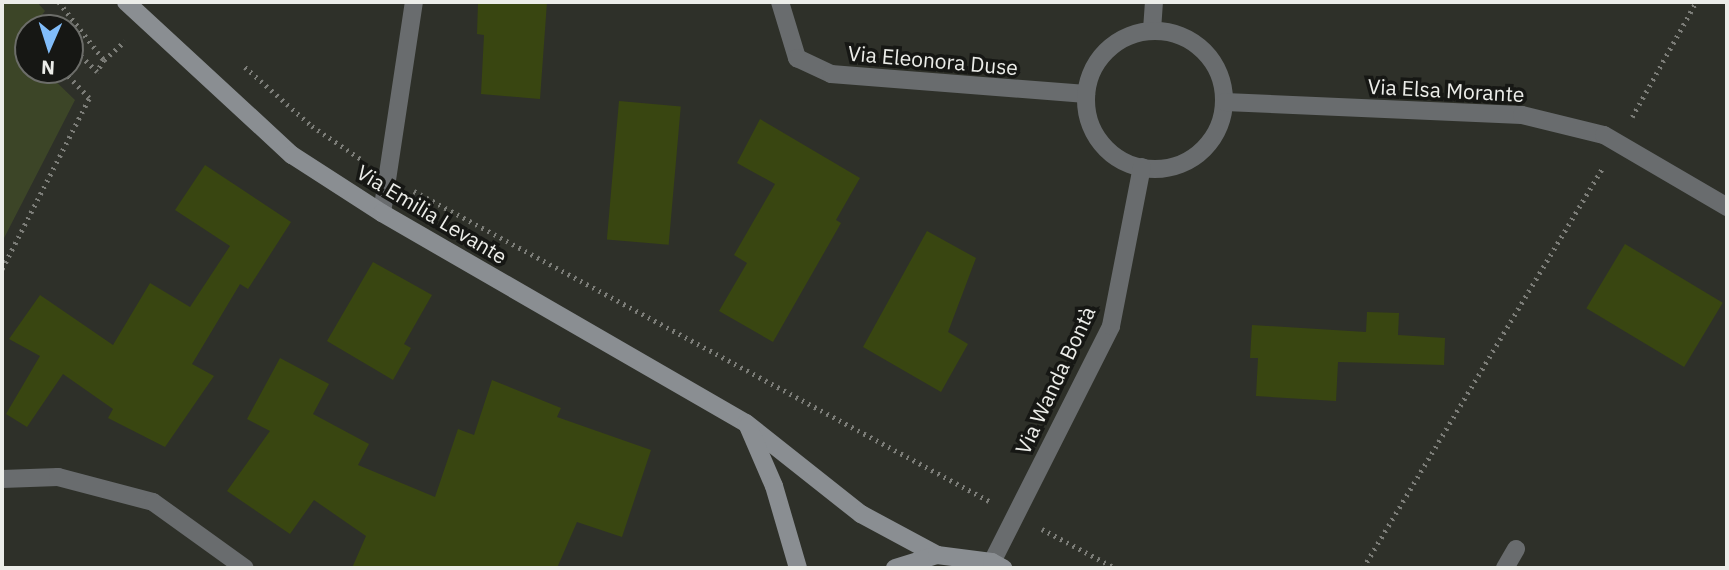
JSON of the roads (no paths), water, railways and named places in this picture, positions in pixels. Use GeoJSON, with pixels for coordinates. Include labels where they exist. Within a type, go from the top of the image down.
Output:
{"type":"FeatureCollection","features":[{"type":"Feature","properties":{"kind":"main road","name":"Via Emilia Levante"},"geometry":{"type":"LineString","coordinates":[[126,2],[292,155],[382,213],[746,423],[861,514],[937,555]]}},
{"type":"Feature","properties":{"kind":"main road"},"geometry":{"type":"LineString","coordinates":[[746,423],[774,486],[798,568]]}},
{"type":"Feature","properties":{"kind":"main road"},"geometry":{"type":"LineString","coordinates":[[895,568],[937,555],[997,565]]}},
{"type":"Feature","properties":{"kind":"street"},"geometry":{"type":"LineString","coordinates":[[382,213],[414,2]]}},
{"type":"Feature","properties":{"kind":"street","name":"Via Eleonora Duse"},"geometry":{"type":"LineString","coordinates":[[780,2],[796,58],[831,74],[1086,94]]}},
{"type":"Feature","properties":{"kind":"street"},"geometry":{"type":"LineString","coordinates":[[1152,30],[1154,2]]}},
{"type":"Feature","properties":{"kind":"street"},"geometry":{"type":"LineString","coordinates":[[1152,30],[1196,43],[1212,59],[1222,79],[1225,102],[1220,126],[1207,146],[1189,160],[1166,168],[1142,167],[1107,149],[1094,133],[1086,94],[1096,66],[1115,44],[1152,30]]}},
{"type":"Feature","properties":{"kind":"street","name":"Via Elsa Morante"},"geometry":{"type":"LineString","coordinates":[[1225,102],[1522,115],[1604,135],[1727,207]]}},
{"type":"Feature","properties":{"kind":"street","name":"Via Wanda Bontà"},"geometry":{"type":"LineString","coordinates":[[997,565],[1015,515],[1111,326],[1142,167]]}},
{"type":"Feature","properties":{"kind":"street"},"geometry":{"type":"LineString","coordinates":[[2,479],[58,477],[153,502],[245,568]]}},
{"type":"Feature","properties":{"kind":"street"},"geometry":{"type":"LineString","coordinates":[[1505,568],[1516,549]]}}]}
